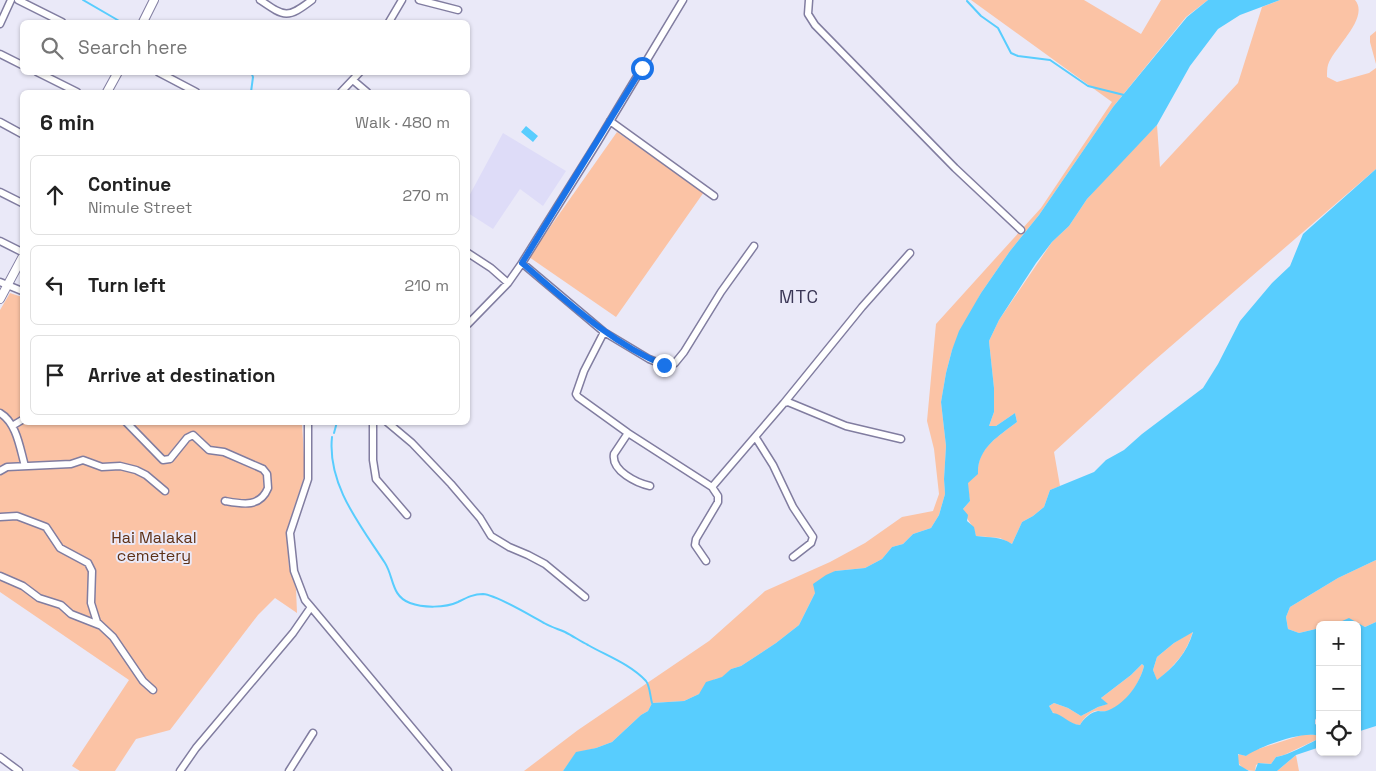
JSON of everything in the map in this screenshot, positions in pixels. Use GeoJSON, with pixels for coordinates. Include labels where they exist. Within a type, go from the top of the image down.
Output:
{"type":"FeatureCollection","features":[{"type":"Feature","properties":{"kind":"street"},"geometry":{"type":"LineString","coordinates":[[0,24],[11,0]]}},
{"type":"Feature","properties":{"kind":"street"},"geometry":{"type":"LineString","coordinates":[[18,0],[58,20]]}},
{"type":"Feature","properties":{"kind":"street"},"geometry":{"type":"LineString","coordinates":[[144,20],[154,0]]}},
{"type":"Feature","properties":{"kind":"street"},"geometry":{"type":"LineString","coordinates":[[260,0],[277,12],[286,14],[297,11],[312,0]]}},
{"type":"Feature","properties":{"kind":"street"},"geometry":{"type":"LineString","coordinates":[[390,20],[402,0]]}},
{"type":"Feature","properties":{"kind":"street"},"geometry":{"type":"LineString","coordinates":[[420,0],[458,10]]}},
{"type":"Feature","properties":{"kind":"street"},"geometry":{"type":"LineString","coordinates":[[470,322],[508,282],[522,263],[683,0]]}},
{"type":"Feature","properties":{"kind":"street"},"geometry":{"type":"LineString","coordinates":[[809,0],[808,14],[815,25],[955,168],[1021,230]]}},
{"type":"Feature","properties":{"kind":"street"},"geometry":{"type":"LineString","coordinates":[[0,54],[20,64]]}},
{"type":"Feature","properties":{"kind":"street"},"geometry":{"type":"LineString","coordinates":[[43,75],[73,90]]}},
{"type":"Feature","properties":{"kind":"street"},"geometry":{"type":"LineString","coordinates":[[108,90],[116,75]]}},
{"type":"Feature","properties":{"kind":"street"},"geometry":{"type":"LineString","coordinates":[[164,75],[191,90]]}},
{"type":"Feature","properties":{"kind":"street"},"geometry":{"type":"LineString","coordinates":[[343,90],[358,75]]}},
{"type":"Feature","properties":{"kind":"street"},"geometry":{"type":"LineString","coordinates":[[354,81],[365,90]]}},
{"type":"Feature","properties":{"kind":"street"},"geometry":{"type":"LineString","coordinates":[[610,121],[714,196]]}},
{"type":"Feature","properties":{"kind":"street"},"geometry":{"type":"LineString","coordinates":[[0,122],[20,133]]}},
{"type":"Feature","properties":{"kind":"street"},"geometry":{"type":"LineString","coordinates":[[0,192],[20,202]]}},
{"type":"Feature","properties":{"kind":"street"},"geometry":{"type":"LineString","coordinates":[[0,241],[20,251]]}},
{"type":"Feature","properties":{"kind":"street"},"geometry":{"type":"LineString","coordinates":[[522,263],[604,332],[664,365],[675,363],[721,292],[754,246]]}},
{"type":"Feature","properties":{"kind":"street"},"geometry":{"type":"LineString","coordinates":[[712,487],[756,438],[862,307],[910,253]]}},
{"type":"Feature","properties":{"kind":"street"},"geometry":{"type":"LineString","coordinates":[[470,254],[508,282]]}},
{"type":"Feature","properties":{"kind":"street"},"geometry":{"type":"LineString","coordinates":[[0,299],[3,284],[20,261]]}},
{"type":"Feature","properties":{"kind":"street"},"geometry":{"type":"LineString","coordinates":[[3,284],[20,290]]}},
{"type":"Feature","properties":{"kind":"street"},"geometry":{"type":"LineString","coordinates":[[604,332],[584,371],[576,394],[628,433],[712,487],[718,496],[718,502],[695,542],[696,549],[706,561]]}},
{"type":"Feature","properties":{"kind":"street"},"geometry":{"type":"LineString","coordinates":[[784,403],[791,403],[846,426],[901,439]]}},
{"type":"Feature","properties":{"kind":"street"},"geometry":{"type":"LineString","coordinates":[[0,414],[6,417],[12,426],[25,466]]}},
{"type":"Feature","properties":{"kind":"street"},"geometry":{"type":"LineString","coordinates":[[12,426],[20,421]]}},
{"type":"Feature","properties":{"kind":"street"},"geometry":{"type":"LineString","coordinates":[[129,425],[163,460],[170,459],[187,438],[193,435],[209,450],[229,454],[263,469],[266,474],[268,488],[264,496],[248,504],[224,501]]}},
{"type":"Feature","properties":{"kind":"street"},"geometry":{"type":"LineString","coordinates":[[308,425],[308,479],[290,532],[294,571],[305,600],[448,771]]}},
{"type":"Feature","properties":{"kind":"street"},"geometry":{"type":"LineString","coordinates":[[373,425],[373,460],[376,479],[407,514]]}},
{"type":"Feature","properties":{"kind":"street"},"geometry":{"type":"LineString","coordinates":[[391,425],[412,443],[451,484],[480,518],[491,536],[545,564],[585,597]]}},
{"type":"Feature","properties":{"kind":"street"},"geometry":{"type":"LineString","coordinates":[[628,433],[614,454],[615,463],[630,478],[650,486]]}},
{"type":"Feature","properties":{"kind":"street"},"geometry":{"type":"LineString","coordinates":[[756,438],[773,465],[793,507],[813,537],[811,543],[793,557]]}},
{"type":"Feature","properties":{"kind":"street"},"geometry":{"type":"LineString","coordinates":[[0,471],[7,467],[71,464],[83,460],[102,467],[125,467],[146,474],[165,491]]}},
{"type":"Feature","properties":{"kind":"street"},"geometry":{"type":"LineString","coordinates":[[0,517],[17,516],[46,527],[57,546],[88,563],[92,571],[91,603],[99,625]]}},
{"type":"Feature","properties":{"kind":"street"},"geometry":{"type":"LineString","coordinates":[[0,576],[23,586],[40,598],[61,604],[74,615],[99,625],[113,638],[143,682],[153,690]]}},
{"type":"Feature","properties":{"kind":"street"},"geometry":{"type":"LineString","coordinates":[[180,771],[196,748],[293,633],[311,607]]}},
{"type":"Feature","properties":{"kind":"street"},"geometry":{"type":"LineString","coordinates":[[289,771],[313,733]]}},
{"type":"Feature","properties":{"kind":"street"},"geometry":{"type":"LineString","coordinates":[[0,757],[19,771]]}},
{"type":"Feature","properties":{"kind":"shaded area"},"geometry":{"type":"Polygon","coordinates":[[[503,133],[566,171],[543,206],[520,189],[493,229],[470,214],[470,194],[503,133]]]}},
{"type":"Feature","properties":{"kind":"green space"},"geometry":{"type":"Polygon","coordinates":[[[971,0],[1084,0],[1141,34],[1161,0],[1208,0],[1186,17],[1113,107],[1039,215],[1010,251],[981,293],[952,350],[946,373],[941,402],[946,446],[945,494],[939,515],[931,528],[913,534],[903,544],[892,547],[882,559],[865,568],[835,571],[815,593],[799,625],[741,666],[731,669],[722,678],[715,679],[699,694],[684,701],[652,703],[648,711],[641,715],[612,742],[576,753],[563,771],[524,771],[578,730],[709,641],[765,591],[830,562],[865,543],[902,517],[933,511],[939,494],[934,449],[927,421],[936,324],[1041,208],[1112,102],[971,0]]]}},
{"type":"Feature","properties":{"kind":"green space"},"geometry":{"type":"Polygon","coordinates":[[[1280,0],[1355,0],[1358,7],[1358,15],[1355,24],[1331,58],[1327,77],[1337,82],[1369,73],[1376,68],[1376,169],[1148,366],[1054,452],[1060,486],[1050,490],[1044,507],[1022,522],[1012,544],[1000,538],[976,536],[963,509],[970,501],[967,483],[978,473],[981,456],[990,443],[1017,422],[1015,413],[996,426],[989,426],[994,412],[994,388],[989,341],[999,320],[1052,242],[1069,226],[1087,199],[1112,171],[1157,125],[1160,167],[1238,83],[1262,7],[1280,0]]]}},
{"type":"Feature","properties":{"kind":"green space"},"geometry":{"type":"Polygon","coordinates":[[[1376,31],[1376,64],[1370,36],[1376,31]]]}},
{"type":"Feature","properties":{"kind":"green space"},"geometry":{"type":"Polygon","coordinates":[[[617,132],[704,192],[616,317],[529,257],[617,132]]]}},
{"type":"Feature","properties":{"kind":"green space","name":"Hai Malakal cemetery"},"geometry":{"type":"Polygon","coordinates":[[[10,293],[20,296],[20,425],[302,425],[305,474],[288,526],[287,541],[289,566],[296,589],[297,613],[275,598],[258,615],[170,730],[136,739],[115,771],[80,771],[72,766],[129,680],[0,592],[0,310],[10,293]]]}},
{"type":"Feature","properties":{"kind":"green space"},"geometry":{"type":"Polygon","coordinates":[[[1376,560],[1376,622],[1365,627],[1361,625],[1361,621],[1349,619],[1344,621],[1316,621],[1316,629],[1299,633],[1288,629],[1286,617],[1290,607],[1338,578],[1376,560]]]}},
{"type":"Feature","properties":{"kind":"green space"},"geometry":{"type":"Polygon","coordinates":[[[1193,631],[1183,653],[1157,681],[1153,670],[1157,657],[1193,631]]]}},
{"type":"Feature","properties":{"kind":"green space"},"geometry":{"type":"Polygon","coordinates":[[[1142,664],[1144,666],[1139,680],[1120,705],[1114,709],[1093,712],[1086,716],[1080,725],[1062,719],[1049,706],[1054,703],[1068,708],[1081,716],[1107,704],[1101,698],[1142,664]]]}},
{"type":"Feature","properties":{"kind":"green space"},"geometry":{"type":"Polygon","coordinates":[[[1305,734],[1316,735],[1316,740],[1276,757],[1271,764],[1260,763],[1256,765],[1255,771],[1240,766],[1237,757],[1239,754],[1246,756],[1252,751],[1305,734]]]}},
{"type":"Feature","properties":{"kind":"green space"},"geometry":{"type":"Polygon","coordinates":[[[1296,755],[1299,771],[1277,771],[1296,755]]]}},
{"type":"Feature","properties":{"kind":"water"},"geometry":{"type":"Polygon","coordinates":[[[1208,0],[1280,0],[1240,15],[1218,29],[1190,66],[1157,125],[1087,199],[1069,226],[1052,242],[999,320],[989,341],[994,388],[994,412],[989,426],[996,426],[1015,413],[1017,422],[990,443],[985,450],[981,457],[978,474],[968,483],[970,501],[963,509],[968,515],[967,521],[974,527],[976,536],[999,538],[1012,544],[1022,522],[1044,507],[1050,490],[1094,472],[1106,460],[1124,450],[1203,388],[1218,364],[1240,321],[1272,283],[1290,266],[1303,234],[1376,169],[1376,560],[1338,578],[1290,607],[1286,617],[1288,629],[1299,633],[1316,629],[1316,736],[1292,737],[1261,748],[1246,756],[1238,754],[1239,765],[1249,771],[563,771],[576,752],[612,742],[641,715],[648,711],[652,703],[684,701],[699,694],[706,682],[722,677],[731,669],[741,666],[776,643],[799,625],[815,593],[813,584],[826,575],[835,571],[865,568],[882,559],[892,547],[903,544],[913,534],[931,528],[939,515],[945,494],[946,446],[941,402],[946,373],[959,331],[981,293],[1010,251],[1039,215],[1113,107],[1187,17],[1208,0]],[[1193,632],[1174,643],[1157,657],[1153,670],[1157,680],[1179,659],[1193,632]],[[1142,664],[1101,698],[1108,704],[1081,716],[1068,708],[1054,703],[1049,706],[1053,713],[1080,725],[1090,714],[1109,710],[1121,703],[1131,692],[1144,666],[1142,664]]]}},
{"type":"Feature","properties":{"kind":"water"},"geometry":{"type":"Polygon","coordinates":[[[526,126],[538,136],[533,142],[521,132],[526,126]]]}},
{"type":"Feature","properties":{"kind":"water"},"geometry":{"type":"Polygon","coordinates":[[[1349,618],[1354,621],[1342,621],[1349,618]]]}},
{"type":"Feature","properties":{"kind":"water"},"geometry":{"type":"Polygon","coordinates":[[[1376,622],[1376,726],[1361,731],[1361,625],[1365,627],[1376,622]]]}},
{"type":"Feature","properties":{"kind":"water"},"geometry":{"type":"Polygon","coordinates":[[[1316,740],[1316,748],[1296,755],[1277,771],[1255,771],[1258,763],[1271,764],[1276,757],[1297,750],[1316,740]]]}},
{"type":"Feature","properties":{"kind":"waterway"},"geometry":{"type":"LineString","coordinates":[[83,0],[118,20]]}},
{"type":"Feature","properties":{"kind":"waterway"},"geometry":{"type":"LineString","coordinates":[[967,1],[981,16],[998,28],[1011,53],[1018,56],[1050,60],[1088,86],[1124,95]]}},
{"type":"Feature","properties":{"kind":"waterway"},"geometry":{"type":"LineString","coordinates":[[251,90],[252,75]]}},
{"type":"Feature","properties":{"kind":"waterway"},"geometry":{"type":"LineString","coordinates":[[334,433],[336,425]]}},
{"type":"Feature","properties":{"kind":"waterway"},"geometry":{"type":"LineString","coordinates":[[332,437],[332,455],[340,488],[356,520],[388,568],[399,596],[415,605],[434,607],[453,604],[479,594],[497,598],[633,670],[646,681],[652,703]]}},
{"type":"Feature","properties":{"kind":"district","name":"MTC"},"geometry":{"type":"Point","coordinates":[799,297]}},
{"type":"Feature","properties":{"kind":"route"},"geometry":{"type":"LineString","coordinates":[[642,68],[522,263],[604,332],[664,365]]}}]}
